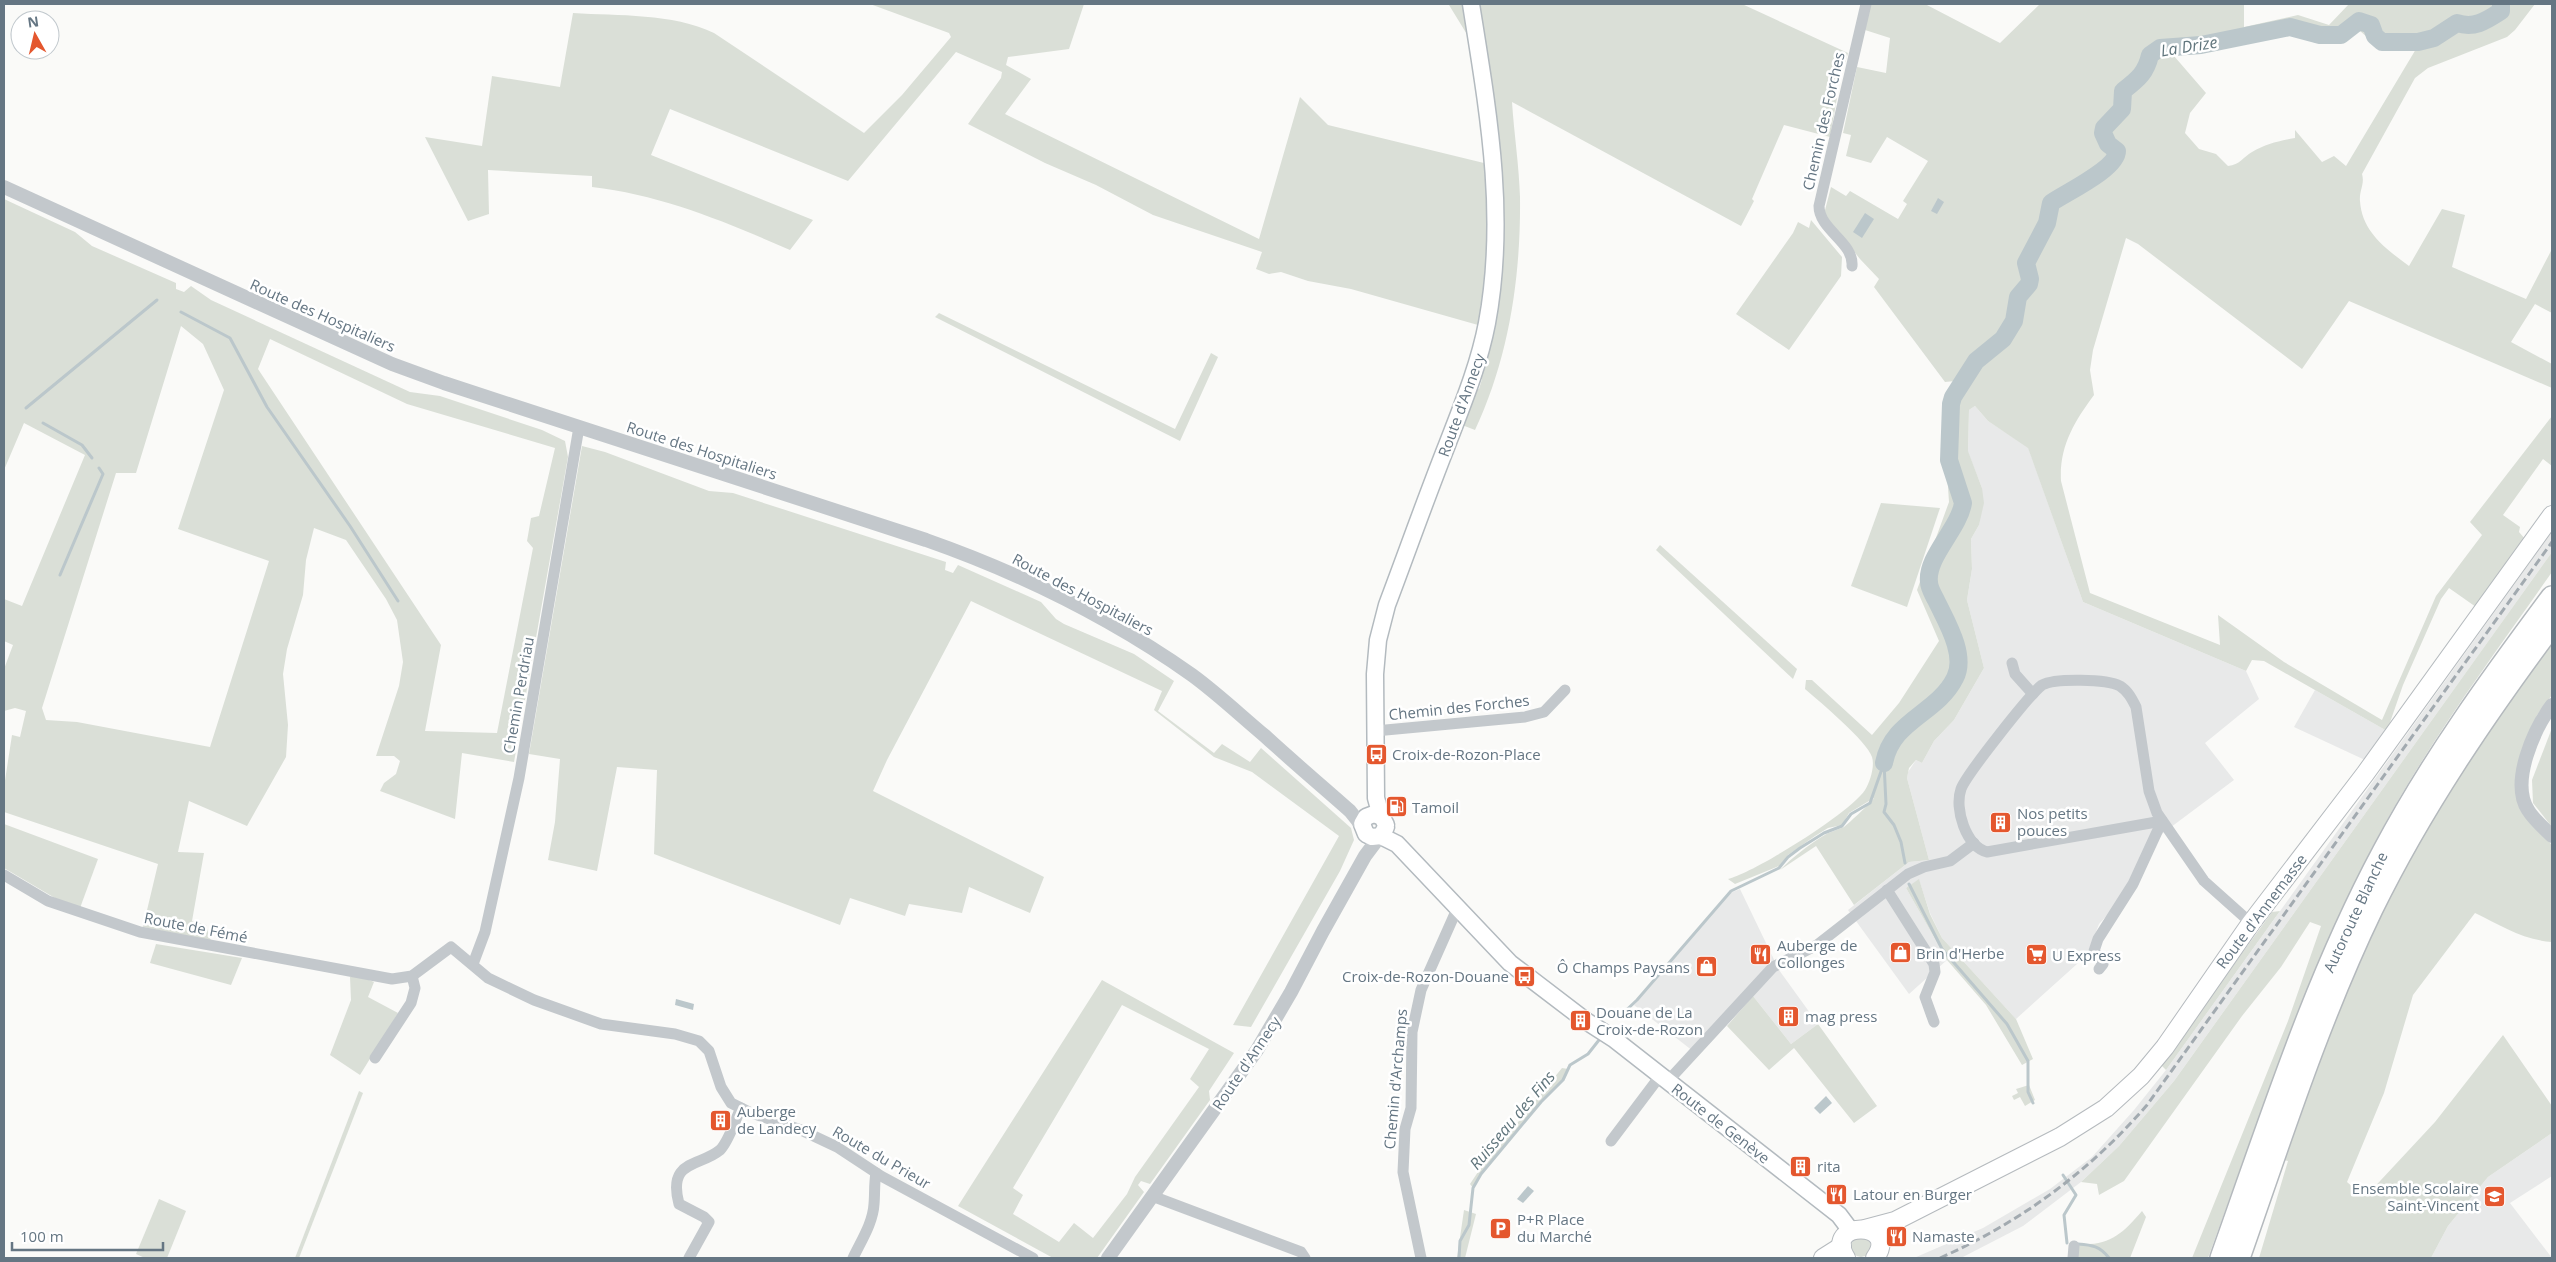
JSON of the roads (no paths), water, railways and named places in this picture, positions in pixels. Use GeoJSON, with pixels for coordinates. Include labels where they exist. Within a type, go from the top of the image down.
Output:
{"type":"FeatureCollection","features":[{"type":"Feature","properties":{"kind":"highway","name":"Autoroute Blanche"},"geometry":{"type":"LineString","coordinates":[[2221,1258],[2299,1040],[2357,903],[2405,811],[2433,765],[2483,690],[2552,597]]}},
{"type":"Feature","properties":{"kind":"highway","name":"Autoroute Blanche"},"geometry":{"type":"LineString","coordinates":[[2238,1258],[2325,1019],[2372,909],[2420,817],[2444,779],[2490,710],[2552,625]]}},
{"type":"Feature","properties":{"kind":"main road","name":"Route d'Annecy"},"geometry":{"type":"LineString","coordinates":[[1376,827],[1375,674],[1382,623],[1478,359],[1491,302],[1496,235],[1496,181],[1471,4]]}},
{"type":"Feature","properties":{"kind":"main road","name":"Route d'Annemasse"},"geometry":{"type":"LineString","coordinates":[[1866,1246],[1895,1221],[2060,1137],[2115,1101],[2155,1060],[2251,923],[2384,748],[2552,515]]}},
{"type":"Feature","properties":{"kind":"main road","name":"Route de Genève"},"geometry":{"type":"LineString","coordinates":[[1376,827],[1510,963],[1586,1021],[1614,1039],[1840,1215],[1866,1246]]}},
{"type":"Feature","properties":{"kind":"main road"},"geometry":{"type":"LineString","coordinates":[[1822,1258],[1866,1246]]}},
{"type":"Feature","properties":{"kind":"street","name":"Chemin des Forches"},"geometry":{"type":"LineString","coordinates":[[1852,266],[1850,255],[1824,222],[1819,206],[1866,4]]}},
{"type":"Feature","properties":{"kind":"street","name":"Route des Hospitaliers"},"geometry":{"type":"LineString","coordinates":[[4,187],[392,364],[926,540],[994,566],[1043,588],[1125,633],[1192,676],[1233,707],[1350,811],[1376,827]]}},
{"type":"Feature","properties":{"kind":"street","name":"Chemin Perdriau"},"geometry":{"type":"LineString","coordinates":[[473,964],[484,932],[519,778],[579,427]]}},
{"type":"Feature","properties":{"kind":"street"},"geometry":{"type":"LineString","coordinates":[[2012,663],[2015,674],[2033,694]]}},
{"type":"Feature","properties":{"kind":"street"},"geometry":{"type":"LineString","coordinates":[[2162,821],[1993,852],[1984,851],[1974,843],[1965,827],[1960,801],[1961,788],[1970,773],[2042,685],[2054,681],[2115,684],[2128,693],[2136,707],[2152,803],[2162,821],[2204,881],[2251,923]]}},
{"type":"Feature","properties":{"kind":"street","name":"Chemin des Forches"},"geometry":{"type":"LineString","coordinates":[[1375,731],[1525,718],[1544,712],[1565,690]]}},
{"type":"Feature","properties":{"kind":"street"},"geometry":{"type":"LineString","coordinates":[[2552,705],[2532,741],[2522,783],[2523,795],[2528,811],[2552,836]]}},
{"type":"Feature","properties":{"kind":"street"},"geometry":{"type":"LineString","coordinates":[[2099,969],[2103,964],[2094,951],[2098,939],[2133,884],[2162,821]]}},
{"type":"Feature","properties":{"kind":"street","name":"Route d'Annecy"},"geometry":{"type":"LineString","coordinates":[[1108,1258],[1261,1045],[1365,856],[1376,827]]}},
{"type":"Feature","properties":{"kind":"street"},"geometry":{"type":"LineString","coordinates":[[1611,1141],[1664,1079],[1773,967],[1817,946],[1914,871],[1955,858],[1974,843]]}},
{"type":"Feature","properties":{"kind":"street","name":"Route de Fémé"},"geometry":{"type":"LineString","coordinates":[[4,875],[31,893],[58,905],[140,932],[392,979],[412,976]]}},
{"type":"Feature","properties":{"kind":"street"},"geometry":{"type":"LineString","coordinates":[[1887,890],[1934,964],[1934,972],[1926,997],[1934,1022]]}},
{"type":"Feature","properties":{"kind":"street","name":"Chemin d'Archamps"},"geometry":{"type":"LineString","coordinates":[[1421,1258],[1403,1172],[1404,1129],[1411,1108],[1412,1032],[1422,990],[1457,910]]}},
{"type":"Feature","properties":{"kind":"street","name":"Route du Prieur"},"geometry":{"type":"LineString","coordinates":[[412,976],[448,947],[473,964],[488,978],[504,987],[589,1021],[689,1036],[699,1041],[712,1057],[727,1100],[741,1108],[813,1135],[838,1147],[876,1172],[1033,1258]]}},
{"type":"Feature","properties":{"kind":"street"},"geometry":{"type":"LineString","coordinates":[[375,1058],[411,1003],[415,988],[412,976]]}},
{"type":"Feature","properties":{"kind":"street"},"geometry":{"type":"LineString","coordinates":[[689,1258],[709,1222],[704,1217],[679,1204],[676,1193],[680,1176],[686,1166],[721,1148],[741,1108]]}},
{"type":"Feature","properties":{"kind":"street"},"geometry":{"type":"LineString","coordinates":[[853,1258],[870,1225],[876,1172]]}},
{"type":"Feature","properties":{"kind":"street"},"geometry":{"type":"LineString","coordinates":[[1152,1196],[1301,1252],[1305,1258]]}},
{"type":"Feature","properties":{"kind":"waterway","name":"La Drize"},"geometry":{"type":"LineString","coordinates":[[1884,763],[1889,748],[1896,737],[1947,690],[1955,678],[1958,669],[1957,649],[1954,638],[1931,591],[1929,582],[1929,572],[1932,563],[1956,523],[1963,503],[1949,460],[1951,404],[1953,397],[1976,361],[2003,339],[2014,321],[2018,297],[2029,284],[2030,279],[2026,263],[2047,223],[2051,203],[2100,173],[2115,158],[2117,151],[2108,144],[2103,133],[2104,128],[2122,109],[2123,91],[2141,75],[2150,55],[2160,48],[2201,45],[2290,27],[2320,35],[2341,35],[2359,21],[2371,25],[2375,36],[2382,42],[2418,42],[2434,38],[2457,23],[2470,25],[2486,20],[2501,11],[2501,4]]}},
{"type":"Feature","properties":{"kind":"waterway"},"geometry":{"type":"LineString","coordinates":[[26,408],[157,300]]}},
{"type":"Feature","properties":{"kind":"waterway"},"geometry":{"type":"LineString","coordinates":[[181,312],[230,338],[267,407],[350,526],[398,601]]}},
{"type":"Feature","properties":{"kind":"waterway"},"geometry":{"type":"LineString","coordinates":[[43,423],[82,445],[92,458]]}},
{"type":"Feature","properties":{"kind":"waterway"},"geometry":{"type":"LineString","coordinates":[[60,575],[103,474],[99,468]]}},
{"type":"Feature","properties":{"kind":"waterway"},"geometry":{"type":"LineString","coordinates":[[1884,763],[1886,804],[1884,812],[1894,825],[1901,842],[1905,863]]}},
{"type":"Feature","properties":{"kind":"waterway","name":"Ruisseau des Fins"},"geometry":{"type":"LineString","coordinates":[[1618,1018],[1637,1000],[1731,891],[1779,868],[1788,857],[1800,848],[1824,833],[1842,826],[1851,814],[1870,803],[1884,763]]}},
{"type":"Feature","properties":{"kind":"waterway"},"geometry":{"type":"LineString","coordinates":[[1909,884],[1942,949],[2007,1024],[2028,1061],[2028,1092],[2033,1103]]}},
{"type":"Feature","properties":{"kind":"waterway","name":"Ruisseau des Fins"},"geometry":{"type":"LineString","coordinates":[[1459,1258],[1460,1241],[1469,1225],[1473,1188],[1481,1174],[1541,1102],[1563,1080],[1570,1065],[1588,1054],[1599,1040]]}},
{"type":"Feature","properties":{"kind":"waterway"},"geometry":{"type":"LineString","coordinates":[[2063,1175],[2076,1195],[2064,1215],[2067,1243]]}},
{"type":"Feature","properties":{"kind":"waterway"},"geometry":{"type":"LineString","coordinates":[[2078,1244],[2095,1247],[2109,1258]]}},
{"type":"Feature","properties":{"kind":"railway"},"geometry":{"type":"LineString","coordinates":[[1940,1258],[1999,1228],[2052,1193],[2102,1152],[2147,1105],[2552,542]]}},
{"type":"Feature","properties":{"kind":"place","name":"Croix-de-Rozon-Place"},"geometry":{"type":"Point","coordinates":[1376,754]}},
{"type":"Feature","properties":{"kind":"place","name":"Tamoil"},"geometry":{"type":"Point","coordinates":[1396,807]}},
{"type":"Feature","properties":{"kind":"place","name":"Nos petits pouces"},"geometry":{"type":"Point","coordinates":[2001,822]}},
{"type":"Feature","properties":{"kind":"place","name":"Brin d'Herbe"},"geometry":{"type":"Point","coordinates":[1900,953]}},
{"type":"Feature","properties":{"kind":"place","name":"Auberge de Collonges"},"geometry":{"type":"Point","coordinates":[1761,954]}},
{"type":"Feature","properties":{"kind":"place","name":"U Express"},"geometry":{"type":"Point","coordinates":[2036,955]}},
{"type":"Feature","properties":{"kind":"place","name":"Ô Champs Paysans"},"geometry":{"type":"Point","coordinates":[1706,967]}},
{"type":"Feature","properties":{"kind":"place","name":"Croix-de-Rozon-Douane"},"geometry":{"type":"Point","coordinates":[1525,976]}},
{"type":"Feature","properties":{"kind":"place","name":"mag press"},"geometry":{"type":"Point","coordinates":[1789,1016]}},
{"type":"Feature","properties":{"kind":"place","name":"Douane de La Croix-de-Rozon"},"geometry":{"type":"Point","coordinates":[1580,1021]}},
{"type":"Feature","properties":{"kind":"place","name":"Auberge de Landecy"},"geometry":{"type":"Point","coordinates":[721,1120]}},
{"type":"Feature","properties":{"kind":"place","name":"rita"},"geometry":{"type":"Point","coordinates":[1801,1166]}},
{"type":"Feature","properties":{"kind":"place","name":"Latour en Burger"},"geometry":{"type":"Point","coordinates":[1837,1194]}},
{"type":"Feature","properties":{"kind":"place","name":"Ensemble Scolaire Saint-Vincent"},"geometry":{"type":"Point","coordinates":[2495,1197]}},
{"type":"Feature","properties":{"kind":"place","name":"P+R Place du Marché"},"geometry":{"type":"Point","coordinates":[1501,1228]}},
{"type":"Feature","properties":{"kind":"place","name":"Namaste"},"geometry":{"type":"Point","coordinates":[1896,1236]}}]}
